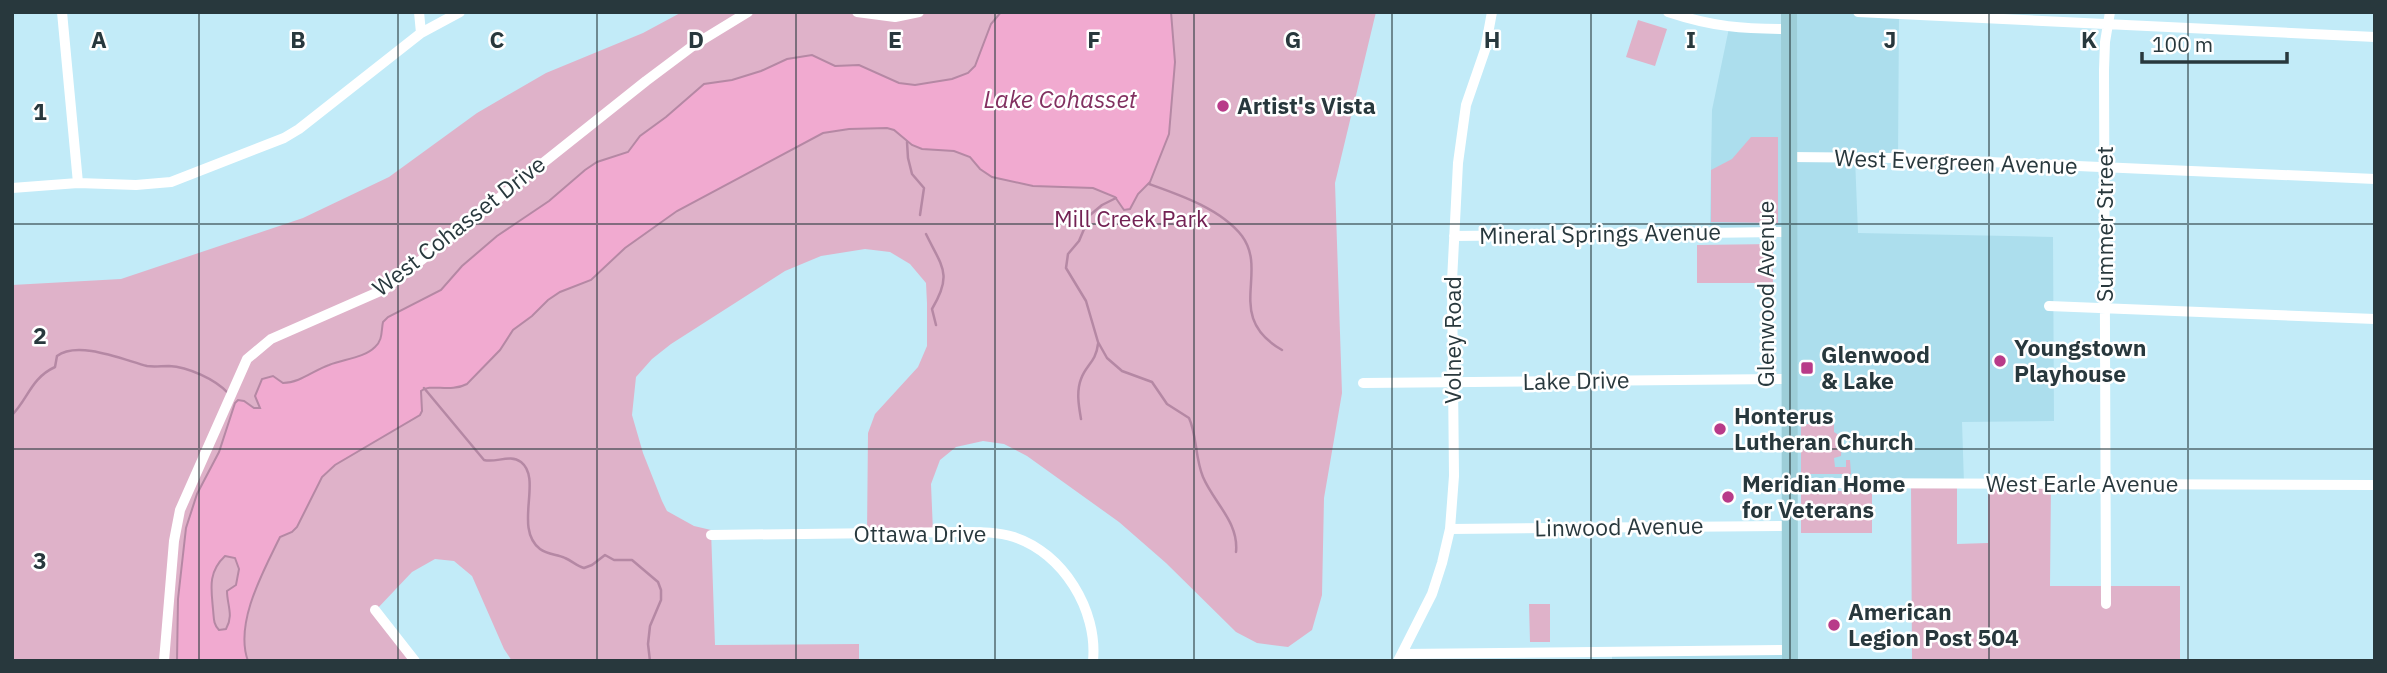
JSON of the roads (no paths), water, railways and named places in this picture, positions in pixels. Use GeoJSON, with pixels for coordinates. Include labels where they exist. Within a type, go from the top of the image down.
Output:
{"type":"FeatureCollection","features":[{"type":"Feature","properties":{"kind":"main road","name":"Glenwood Avenue"},"geometry":{"type":"LineString","coordinates":[[1789,12],[1790,656]]}},
{"type":"Feature","properties":{"kind":"street"},"geometry":{"type":"LineString","coordinates":[[62,12],[78,183]]}},
{"type":"Feature","properties":{"kind":"street"},"geometry":{"type":"LineString","coordinates":[[419,12],[421,33]]}},
{"type":"Feature","properties":{"kind":"street"},"geometry":{"type":"LineString","coordinates":[[12,188],[78,183],[136,185],[170,182],[284,138],[312,120],[421,33],[460,12]]}},
{"type":"Feature","properties":{"kind":"street","name":"West Cohasset Drive"},"geometry":{"type":"LineString","coordinates":[[163,661],[180,510],[247,359],[262,345],[385,289],[646,80],[694,45],[748,12]]}},
{"type":"Feature","properties":{"kind":"street"},"geometry":{"type":"LineString","coordinates":[[857,12],[903,17],[919,12]]}},
{"type":"Feature","properties":{"kind":"street","name":"Volney Road"},"geometry":{"type":"LineString","coordinates":[[1400,657],[1432,594],[1450,529],[1454,476],[1454,236],[1463,121],[1485,50],[1492,12]]}},
{"type":"Feature","properties":{"kind":"street"},"geometry":{"type":"LineString","coordinates":[[1668,12],[1716,26],[1789,29]]}},
{"type":"Feature","properties":{"kind":"street"},"geometry":{"type":"LineString","coordinates":[[1858,12],[2375,37]]}},
{"type":"Feature","properties":{"kind":"street","name":"Summer Street"},"geometry":{"type":"LineString","coordinates":[[2106,604],[2105,42],[2110,12]]}},
{"type":"Feature","properties":{"kind":"street","name":"West Evergreen Avenue"},"geometry":{"type":"LineString","coordinates":[[1790,157],[1898,158],[2375,180]]}},
{"type":"Feature","properties":{"kind":"street","name":"Mineral Springs Avenue"},"geometry":{"type":"LineString","coordinates":[[1454,236],[1788,232]]}},
{"type":"Feature","properties":{"kind":"street"},"geometry":{"type":"LineString","coordinates":[[2049,306],[2375,320]]}},
{"type":"Feature","properties":{"kind":"street","name":"Lake Drive"},"geometry":{"type":"LineString","coordinates":[[1363,383],[1788,379]]}},
{"type":"Feature","properties":{"kind":"street","name":"West Earle Avenue"},"geometry":{"type":"LineString","coordinates":[[1789,483],[2375,485]]}},
{"type":"Feature","properties":{"kind":"street","name":"Linwood Avenue"},"geometry":{"type":"LineString","coordinates":[[1450,529],[1789,526]]}},
{"type":"Feature","properties":{"kind":"street","name":"Ottawa Drive"},"geometry":{"type":"LineString","coordinates":[[711,535],[965,532],[1014,537],[1038,549],[1054,562],[1078,594],[1093,636],[1093,661]]}},
{"type":"Feature","properties":{"kind":"street"},"geometry":{"type":"LineString","coordinates":[[376,610],[415,661]]}},
{"type":"Feature","properties":{"kind":"street"},"geometry":{"type":"LineString","coordinates":[[1400,657],[1790,656]]}},
{"type":"Feature","properties":{"kind":"water","name":"Lake Cohasset"},"geometry":{"type":"Polygon","coordinates":[[[1001,12],[1171,12],[1175,62],[1169,134],[1150,182],[1138,194],[1130,209],[1124,210],[1115,197],[1093,188],[1033,186],[992,177],[980,169],[970,157],[954,151],[922,149],[887,128],[823,133],[677,211],[625,248],[591,280],[560,292],[548,300],[513,330],[500,350],[467,384],[421,391],[420,415],[335,465],[322,477],[297,527],[280,537],[259,581],[248,614],[245,646],[248,661],[177,661],[178,599],[186,528],[197,494],[219,452],[235,403],[238,400],[244,401],[254,408],[260,408],[255,396],[262,379],[273,376],[283,383],[295,381],[323,367],[370,351],[379,341],[383,322],[388,317],[441,290],[462,266],[497,236],[549,201],[597,162],[628,152],[640,136],[704,84],[732,80],[787,59],[812,55],[835,66],[859,65],[899,83],[915,85],[952,79],[968,73],[975,66],[991,24],[1001,12]],[[225,556],[213,574],[211,587],[214,618],[219,630],[226,629],[230,619],[227,591],[236,585],[239,569],[235,558],[225,556]]]}},
{"type":"Feature","properties":{"kind":"waterway"},"geometry":{"type":"LineString","coordinates":[[907,142],[912,174],[924,188],[920,215]]}},
{"type":"Feature","properties":{"kind":"waterway"},"geometry":{"type":"LineString","coordinates":[[1149,184],[1187,198],[1212,211],[1242,236],[1249,250],[1251,309],[1255,323],[1265,337],[1282,350]]}},
{"type":"Feature","properties":{"kind":"waterway"},"geometry":{"type":"LineString","coordinates":[[1116,198],[1090,215],[1079,241],[1068,254],[1066,268],[1086,301],[1098,342],[1107,358],[1122,371],[1152,382],[1167,404],[1189,418],[1200,470],[1234,531],[1236,552]]}},
{"type":"Feature","properties":{"kind":"waterway"},"geometry":{"type":"LineString","coordinates":[[926,234],[940,263],[944,279],[932,309],[936,325]]}},
{"type":"Feature","properties":{"kind":"waterway"},"geometry":{"type":"LineString","coordinates":[[1081,419],[1079,384],[1098,344]]}},
{"type":"Feature","properties":{"kind":"waterway"},"geometry":{"type":"LineString","coordinates":[[12,415],[40,377],[55,367],[57,356],[77,350],[101,353],[147,366],[169,366],[193,371],[228,393]]}},
{"type":"Feature","properties":{"kind":"waterway"},"geometry":{"type":"LineString","coordinates":[[424,388],[484,460],[517,460],[527,470],[530,491],[529,529],[532,540],[540,549],[584,568],[605,555],[614,560],[632,560],[658,582],[661,600],[650,626],[650,661]]}},
{"type":"Feature","properties":{"kind":"place","name":"Artist's Vista"},"geometry":{"type":"Point","coordinates":[1223,106]}},
{"type":"Feature","properties":{"kind":"place","name":"Youngstown Playhouse"},"geometry":{"type":"Point","coordinates":[2000,361]}},
{"type":"Feature","properties":{"kind":"place","name":"Glenwood & Lake"},"geometry":{"type":"Point","coordinates":[1807,368]}},
{"type":"Feature","properties":{"kind":"place","name":"Honterus Lutheran Church"},"geometry":{"type":"Point","coordinates":[1720,429]}},
{"type":"Feature","properties":{"kind":"place","name":"Meridian Home for Veterans"},"geometry":{"type":"Point","coordinates":[1728,497]}},
{"type":"Feature","properties":{"kind":"place","name":"American Legion Post 504"},"geometry":{"type":"Point","coordinates":[1834,625]}},
{"type":"Feature","properties":{"kind":"park label","name":"Mill Creek Park"},"geometry":{"type":"Point","coordinates":[1131,219]}}]}
